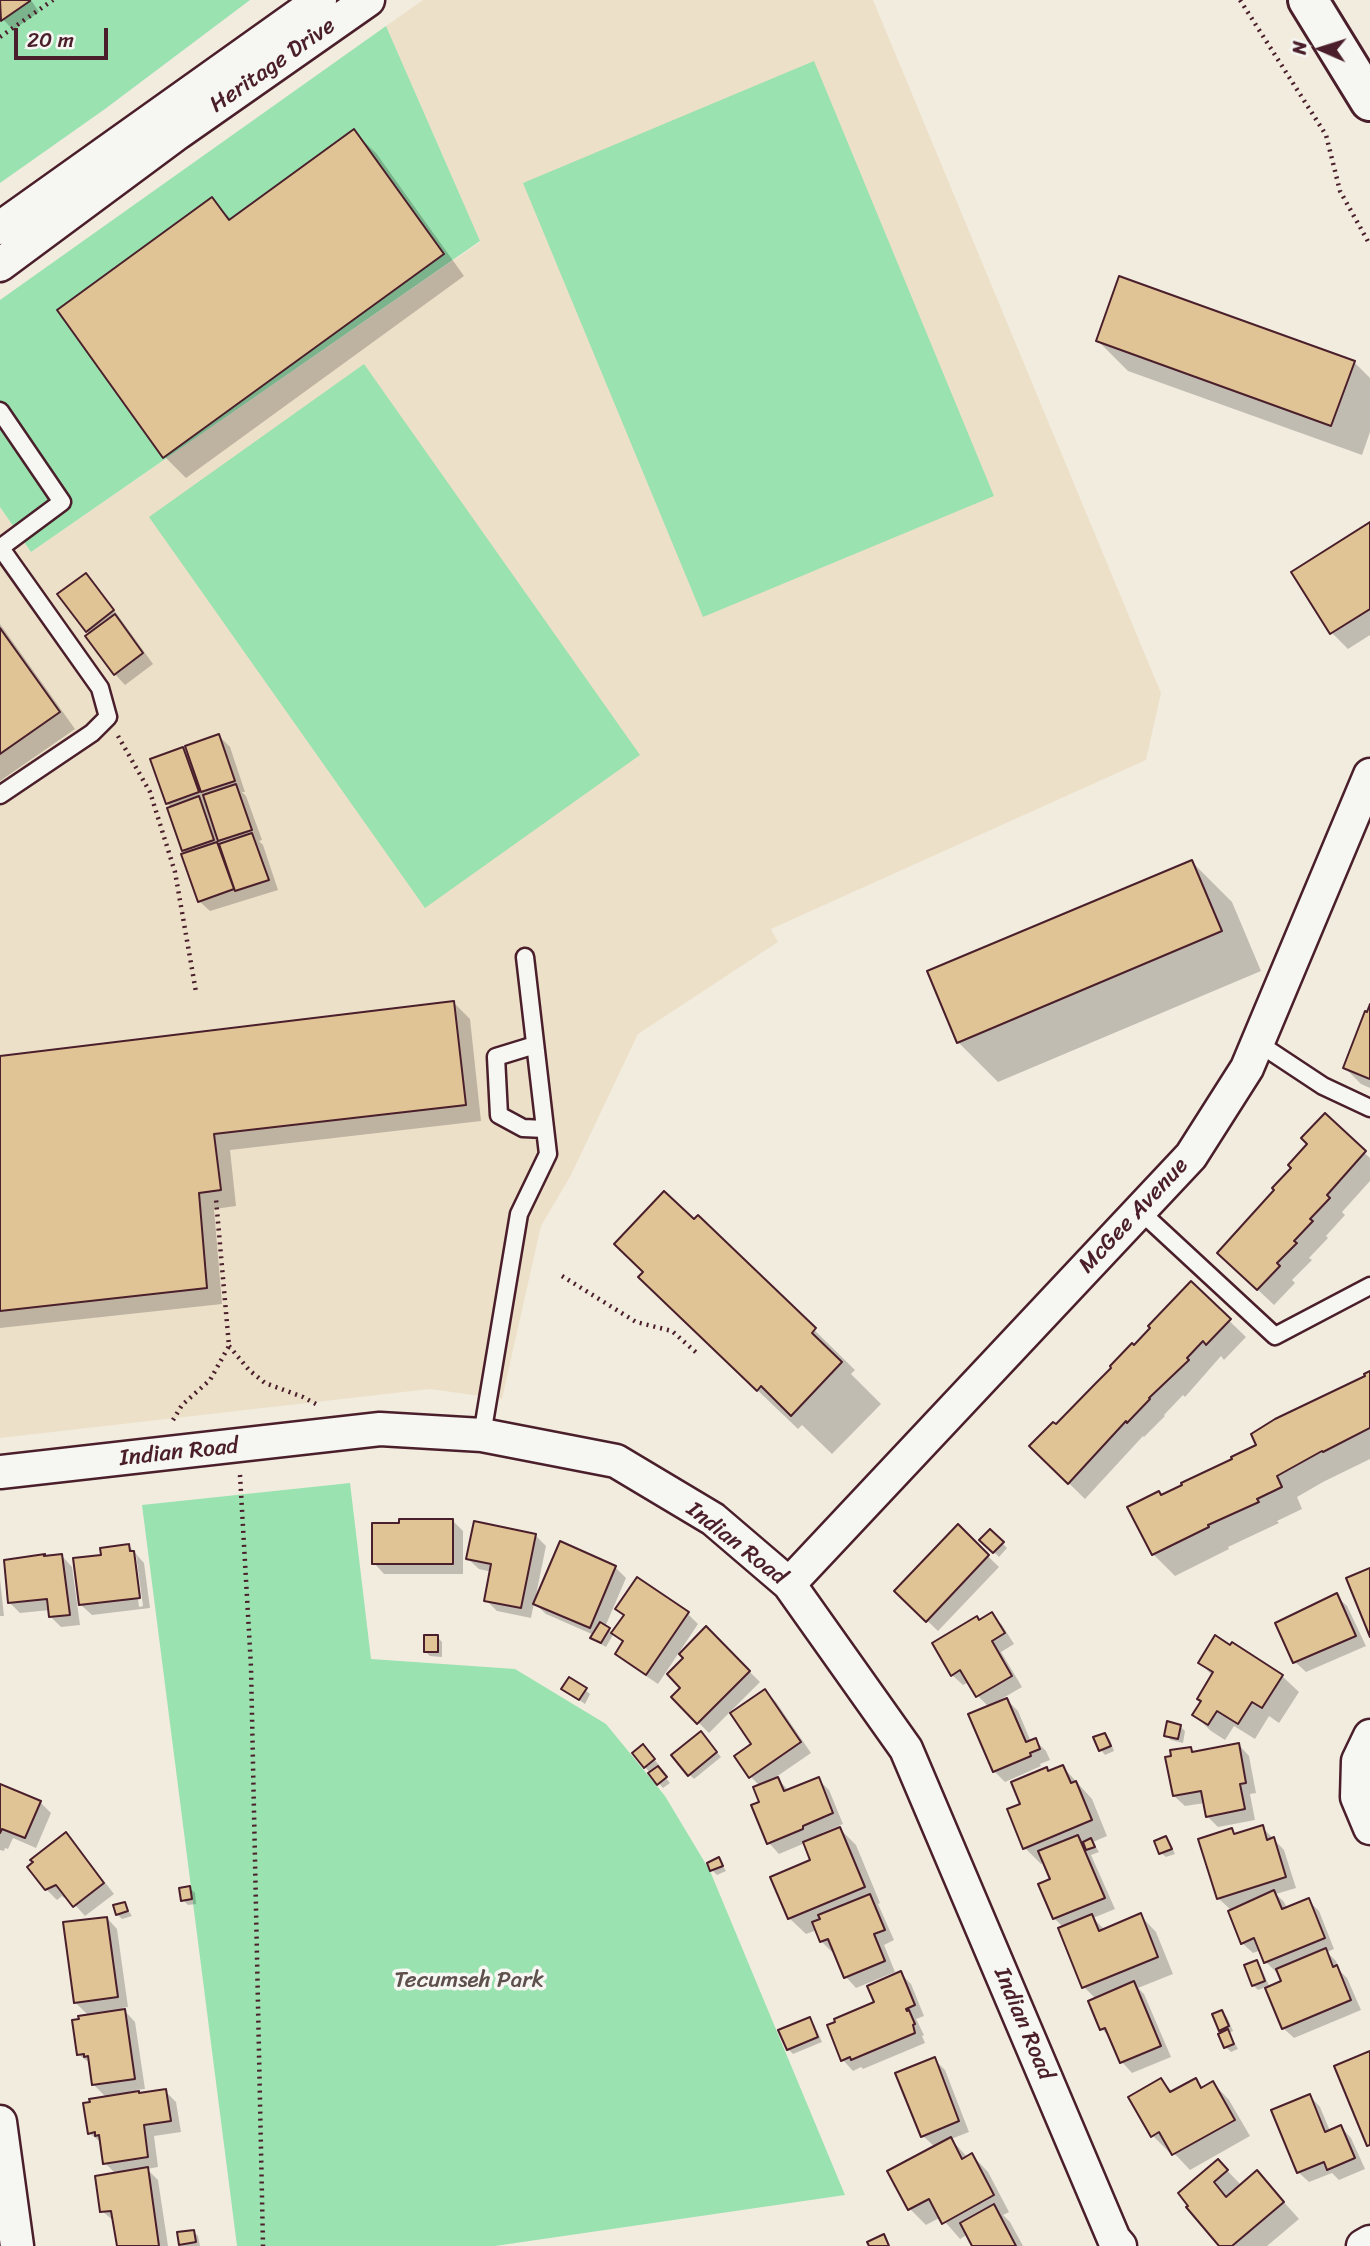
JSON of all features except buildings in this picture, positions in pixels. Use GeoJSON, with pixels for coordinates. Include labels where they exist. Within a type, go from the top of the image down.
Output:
{"type":"FeatureCollection","features":[{"type":"Feature","properties":{"kind":"main road"},"geometry":{"type":"LineString","coordinates":[[1308,0],[1370,101]]}},
{"type":"Feature","properties":{"kind":"street","name":"Heritage Drive"},"geometry":{"type":"LineString","coordinates":[[0,265],[320,0]]}},
{"type":"Feature","properties":{"kind":"street","name":"Heritage Drive"},"geometry":{"type":"LineString","coordinates":[[0,228],[368,0]]}},
{"type":"Feature","properties":{"kind":"street","name":"McGee Avenue"},"geometry":{"type":"LineString","coordinates":[[789,1584],[1191,1156],[1247,1068],[1370,775]]}},
{"type":"Feature","properties":{"kind":"street","name":"Indian Road"},"geometry":{"type":"LineString","coordinates":[[0,1472],[380,1429],[482,1435],[616,1461],[713,1519],[789,1584],[906,1749],[1114,2239],[1120,2246]]}},
{"type":"Feature","properties":{"kind":"street"},"geometry":{"type":"LineString","coordinates":[[1370,1736],[1358,1761],[1357,1797],[1370,1828]]}},
{"type":"Feature","properties":{"kind":"street"},"geometry":{"type":"LineString","coordinates":[[0,2122],[17,2246]]}},
{"type":"Feature","properties":{"kind":"street"},"geometry":{"type":"LineString","coordinates":[[1363,2246],[1370,2242]]}},
{"type":"Feature","properties":{"kind":"lane"},"geometry":{"type":"LineString","coordinates":[[0,411],[62,502],[0,547],[100,688],[108,717],[92,733],[0,795]]}},
{"type":"Feature","properties":{"kind":"lane"},"geometry":{"type":"LineString","coordinates":[[482,1435],[519,1214],[548,1154],[525,957]]}},
{"type":"Feature","properties":{"kind":"lane"},"geometry":{"type":"LineString","coordinates":[[1258,1044],[1323,1086],[1370,1108]]}},
{"type":"Feature","properties":{"kind":"lane"},"geometry":{"type":"LineString","coordinates":[[535,1045],[496,1057],[499,1115],[523,1128],[545,1129]]}},
{"type":"Feature","properties":{"kind":"lane"},"geometry":{"type":"LineString","coordinates":[[1140,1210],[1275,1336],[1370,1286]]}},
{"type":"Feature","properties":{"kind":"path"},"geometry":{"type":"LineString","coordinates":[[39,0],[44,6]]}},
{"type":"Feature","properties":{"kind":"path"},"geometry":{"type":"LineString","coordinates":[[0,37],[52,0]]}},
{"type":"Feature","properties":{"kind":"path"},"geometry":{"type":"LineString","coordinates":[[1240,0],[1326,135],[1340,191],[1370,245]]}},
{"type":"Feature","properties":{"kind":"path"},"geometry":{"type":"LineString","coordinates":[[108,717],[150,792],[175,872],[197,992]]}},
{"type":"Feature","properties":{"kind":"path"},"geometry":{"type":"LineString","coordinates":[[173,1420],[182,1405],[210,1380],[229,1346],[216,1199]]}},
{"type":"Feature","properties":{"kind":"path"},"geometry":{"type":"LineString","coordinates":[[562,1276],[635,1322],[672,1331],[699,1355]]}},
{"type":"Feature","properties":{"kind":"path"},"geometry":{"type":"LineString","coordinates":[[229,1346],[249,1370],[265,1383],[317,1405]]}},
{"type":"Feature","properties":{"kind":"path"},"geometry":{"type":"LineString","coordinates":[[238,1446],[251,1667],[263,2246]]}},
{"type":"Feature","properties":{"kind":"shaded area"},"geometry":{"type":"Polygon","coordinates":[[[423,0],[873,0],[1161,693],[1146,760],[771,929],[778,942],[638,1034],[571,1175],[541,1226],[502,1399],[430,1389],[0,1438],[0,507],[31,552],[480,242],[386,26],[423,0]]]}},
{"type":"Feature","properties":{"kind":"green space"},"geometry":{"type":"Polygon","coordinates":[[[0,0],[250,0],[105,109],[0,183],[0,0]]]}},
{"type":"Feature","properties":{"kind":"green space"},"geometry":{"type":"Polygon","coordinates":[[[386,26],[480,241],[31,552],[0,507],[0,300],[386,26]]]}},
{"type":"Feature","properties":{"kind":"green space"},"geometry":{"type":"Polygon","coordinates":[[[814,61],[994,496],[703,617],[523,183],[814,61]]]}},
{"type":"Feature","properties":{"kind":"green space"},"geometry":{"type":"Polygon","coordinates":[[[364,364],[640,755],[425,908],[149,517],[364,364]]]}},
{"type":"Feature","properties":{"kind":"green space","name":"Tecumseh Park"},"geometry":{"type":"Polygon","coordinates":[[[350,1483],[371,1659],[515,1669],[606,1724],[665,1796],[710,1871],[845,2195],[495,2246],[237,2246],[142,1505],[350,1483]]]}}]}
